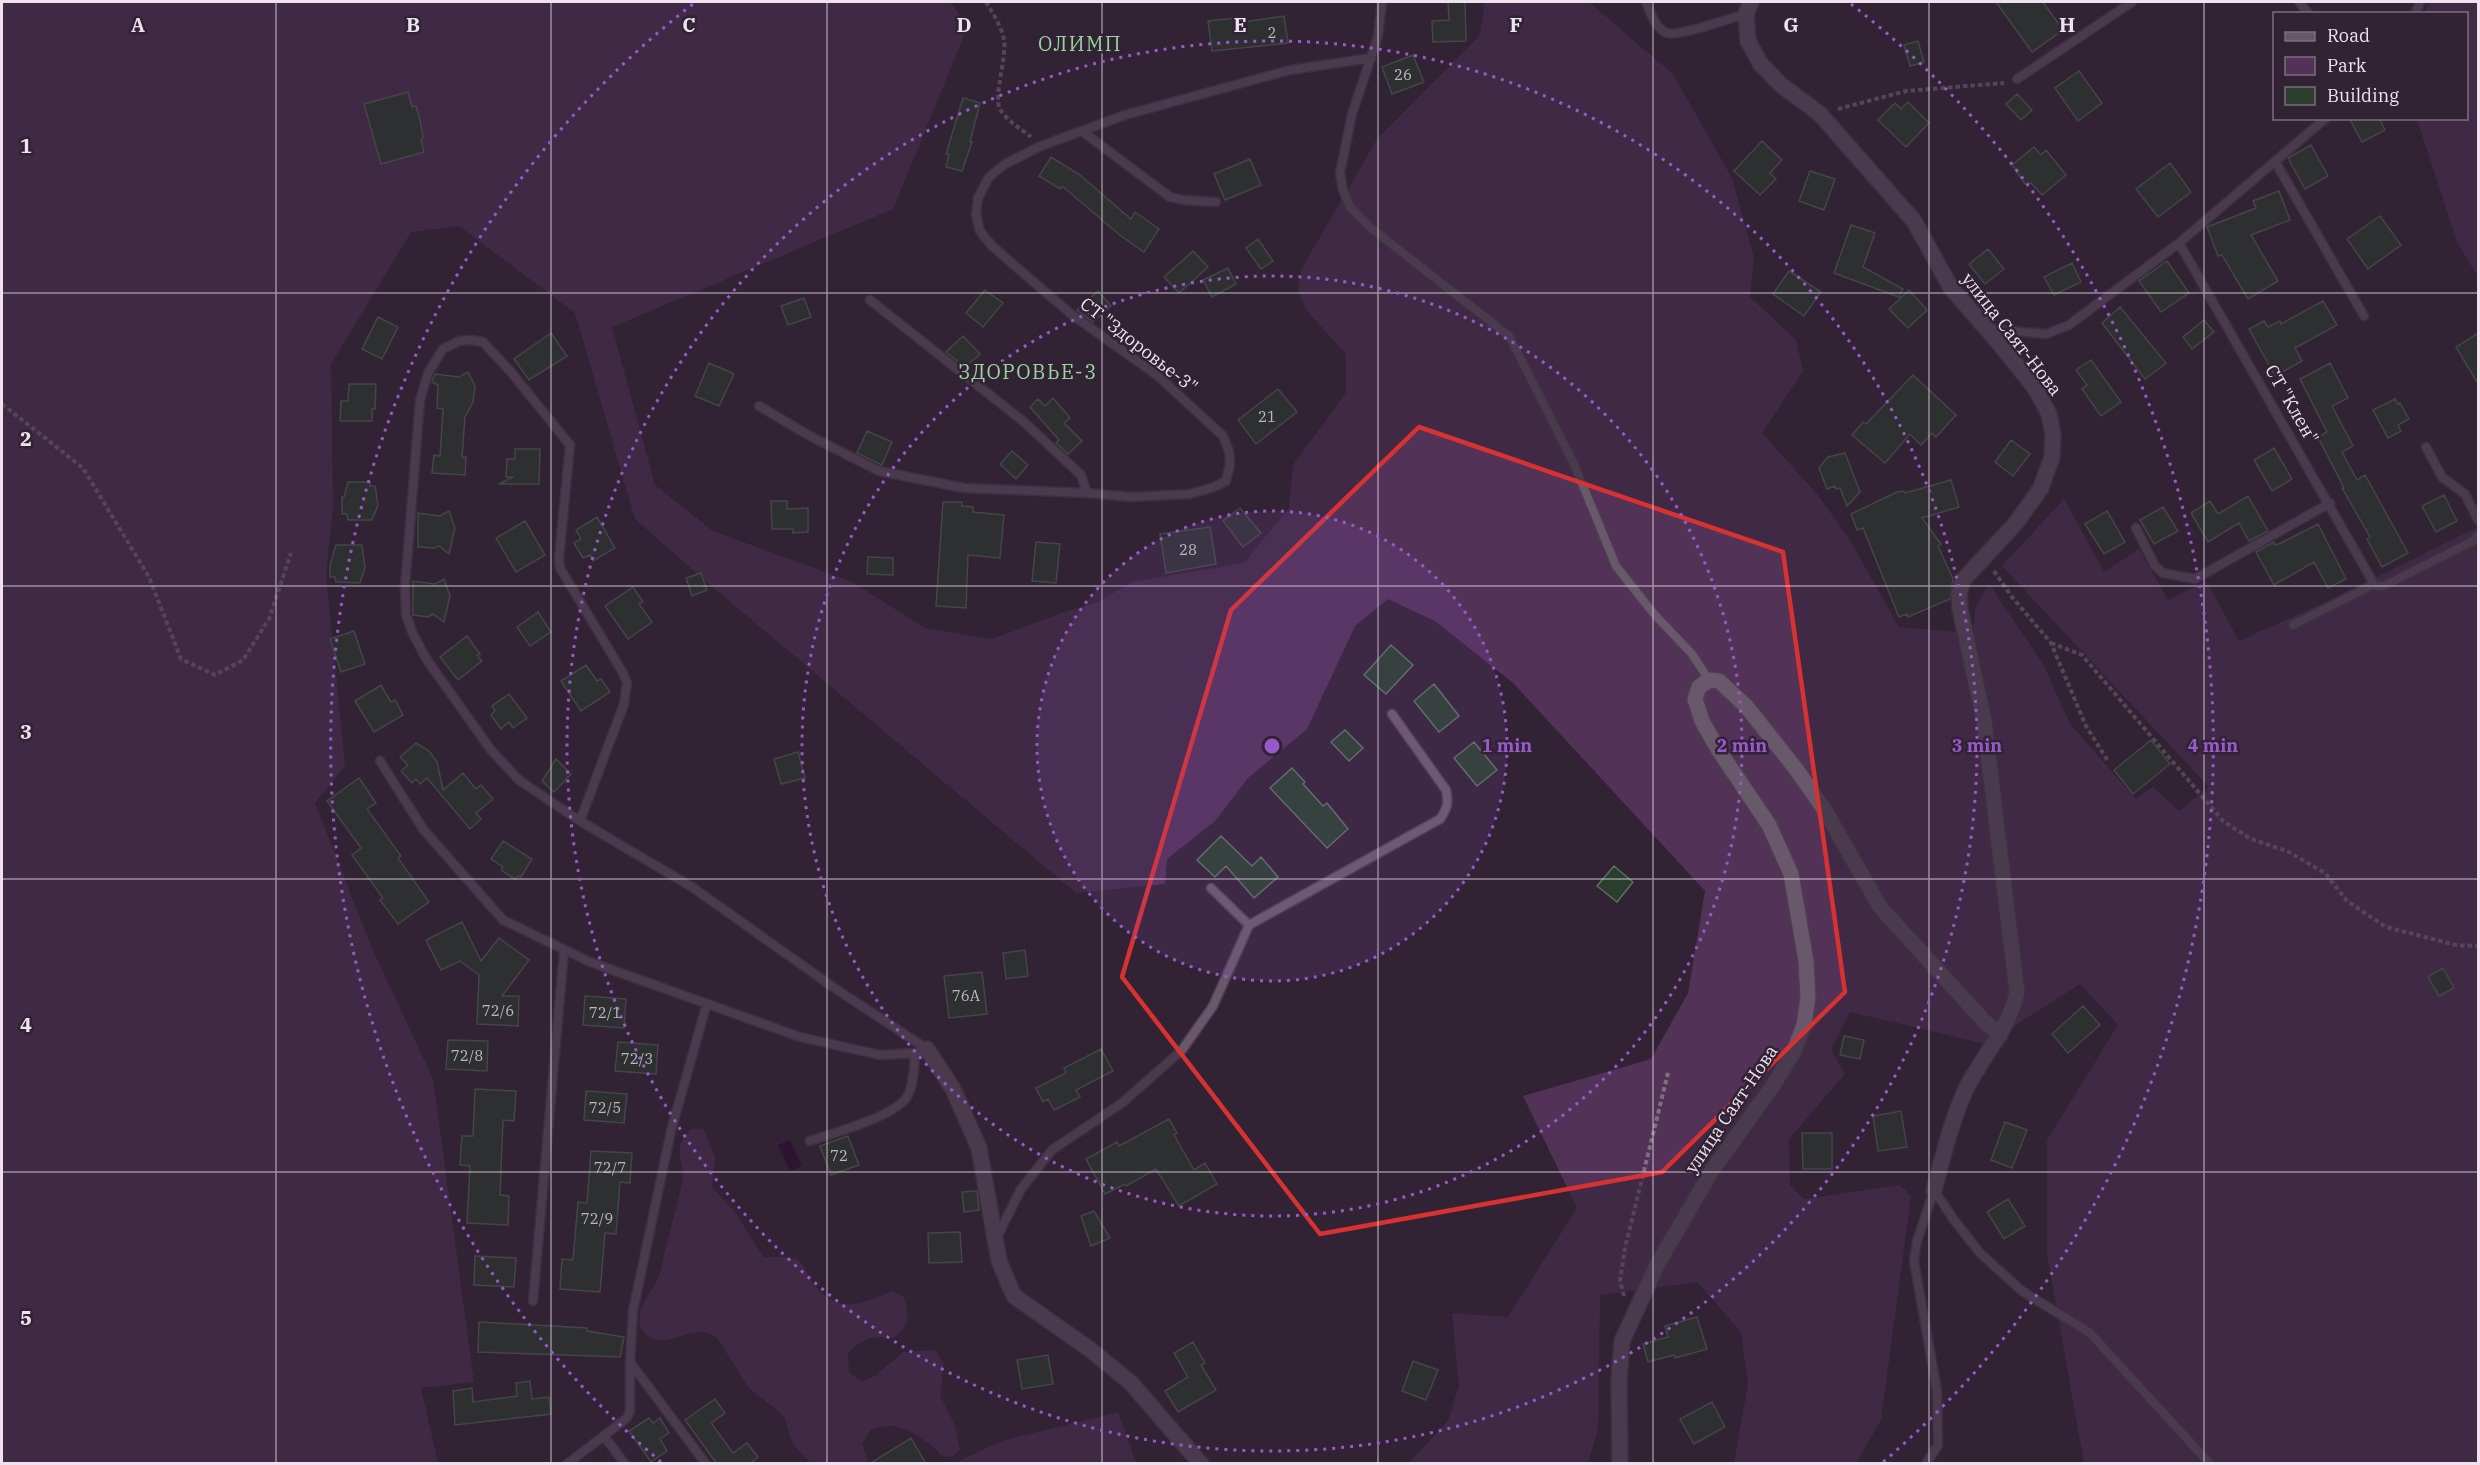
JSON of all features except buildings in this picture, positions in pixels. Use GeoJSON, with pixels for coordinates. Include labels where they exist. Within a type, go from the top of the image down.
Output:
{"type":"FeatureCollection","features":[{"type":"Feature","properties":{"kind":"street","name":"улица Саят-Нова"},"geometry":{"type":"LineString","coordinates":[[1749,8],[1748,41],[1760,63],[1781,85],[1820,114],[1914,221],[1943,277],[2035,388],[2049,414],[2054,435],[2052,457],[2041,489],[2016,523],[1986,558],[1963,580],[1959,594],[1960,609],[1986,731],[2017,992],[2013,1012],[1965,1091],[1948,1138],[1934,1190]]}},
{"type":"Feature","properties":{"kind":"street","name":"улица Саят-Нова"},"geometry":{"type":"LineString","coordinates":[[1620,1464],[1619,1380],[1622,1341],[1658,1263],[1713,1168],[1772,1088],[1794,1051],[1804,1025],[1808,997],[1806,961],[1791,874],[1769,825],[1702,721],[1695,699],[1698,687],[1709,680]]}},
{"type":"Feature","properties":{"kind":"street"},"geometry":{"type":"LineString","coordinates":[[1709,680],[1719,681],[1746,706],[1796,769],[1824,809],[1880,907],[1921,954],[2000,1035]]}},
{"type":"Feature","properties":{"kind":"street"},"geometry":{"type":"LineString","coordinates":[[921,1051],[953,1089],[979,1148],[999,1261],[1014,1296],[1088,1348],[1131,1383],[1200,1464]]}},
{"type":"Feature","properties":{"kind":"lane"},"geometry":{"type":"LineString","coordinates":[[1382,2],[1378,36],[1352,114],[1340,173],[1343,190],[1350,207],[1371,228],[1509,336],[1574,464],[1616,566],[1654,614],[1692,654],[1709,680]]}},
{"type":"Feature","properties":{"kind":"lane"},"geometry":{"type":"LineString","coordinates":[[1646,2],[1655,23],[1666,32],[1679,34],[1749,8]]}},
{"type":"Feature","properties":{"kind":"lane"},"geometry":{"type":"LineString","coordinates":[[2017,79],[2132,2]]}},
{"type":"Feature","properties":{"kind":"lane","name":"СТ \"Здоровье-3\""},"geometry":{"type":"LineString","coordinates":[[759,406],[810,436],[879,471],[964,488],[1131,497],[1190,494],[1226,481],[1230,464],[1229,451],[1223,436],[1158,376],[1071,314],[992,246],[980,231],[976,215],[978,198],[989,177],[1005,164],[1041,146],[1125,115],[1290,70],[1371,58]]}},
{"type":"Feature","properties":{"kind":"lane"},"geometry":{"type":"LineString","coordinates":[[1987,329],[2046,334],[2069,325],[2179,243],[2276,163],[2324,120]]}},
{"type":"Feature","properties":{"kind":"lane"},"geometry":{"type":"LineString","coordinates":[[1083,132],[1170,197],[1216,202]]}},
{"type":"Feature","properties":{"kind":"lane"},"geometry":{"type":"LineString","coordinates":[[2276,163],[2364,316]]}},
{"type":"Feature","properties":{"kind":"lane","name":"СТ \"Клен\""},"geometry":{"type":"LineString","coordinates":[[2179,243],[2330,503],[2374,584]]}},
{"type":"Feature","properties":{"kind":"lane"},"geometry":{"type":"LineString","coordinates":[[870,300],[1024,422],[1081,475],[1087,493]]}},
{"type":"Feature","properties":{"kind":"lane"},"geometry":{"type":"LineString","coordinates":[[580,821],[624,704],[627,683],[560,568],[570,445],[511,372],[483,342],[470,340],[459,342],[443,349],[428,373],[420,399],[405,586],[406,615],[427,660],[491,750],[519,780],[580,821],[692,887],[921,1051]]}},
{"type":"Feature","properties":{"kind":"lane"},"geometry":{"type":"LineString","coordinates":[[2426,447],[2442,477],[2465,494],[2478,520]]}},
{"type":"Feature","properties":{"kind":"lane"},"geometry":{"type":"LineString","coordinates":[[2136,528],[2155,566],[2163,573],[2195,579],[2330,503]]}},
{"type":"Feature","properties":{"kind":"lane"},"geometry":{"type":"LineString","coordinates":[[2293,625],[2374,584],[2384,586],[2473,541],[2478,535]]}},
{"type":"Feature","properties":{"kind":"lane"},"geometry":{"type":"LineString","coordinates":[[995,1241],[1021,1189],[1052,1150],[1122,1103],[1182,1050],[1213,1006],[1249,925],[1440,819],[1447,809],[1446,790],[1392,714]]}},
{"type":"Feature","properties":{"kind":"lane"},"geometry":{"type":"LineString","coordinates":[[380,761],[423,829],[503,920],[564,951],[800,1037],[854,1051],[880,1055],[921,1051]]}},
{"type":"Feature","properties":{"kind":"lane"},"geometry":{"type":"LineString","coordinates":[[1211,888],[1249,925]]}},
{"type":"Feature","properties":{"kind":"lane"},"geometry":{"type":"LineString","coordinates":[[533,1301],[564,951]]}},
{"type":"Feature","properties":{"kind":"lane"},"geometry":{"type":"LineString","coordinates":[[567,1464],[627,1418],[630,1412],[633,1311],[671,1131],[706,1003]]}},
{"type":"Feature","properties":{"kind":"lane"},"geometry":{"type":"LineString","coordinates":[[810,1141],[892,1111],[907,1098],[921,1051]]}},
{"type":"Feature","properties":{"kind":"lane"},"geometry":{"type":"LineString","coordinates":[[1926,1464],[1938,1445],[1937,1391],[1914,1261],[1917,1241],[1934,1190]]}},
{"type":"Feature","properties":{"kind":"lane"},"geometry":{"type":"LineString","coordinates":[[1934,1190],[1980,1253],[2022,1291],[2090,1333],[2210,1464]]}},
{"type":"Feature","properties":{"kind":"lane"},"geometry":{"type":"LineString","coordinates":[[630,1362],[706,1464]]}},
{"type":"Feature","properties":{"kind":"lane"},"geometry":{"type":"LineString","coordinates":[[604,1436],[625,1464]]}},
{"type":"Feature","properties":{"kind":"path"},"geometry":{"type":"LineString","coordinates":[[986,2],[1004,38],[1004,64],[998,93],[998,106],[1003,114],[1041,146]]}},
{"type":"Feature","properties":{"kind":"path"},"geometry":{"type":"LineString","coordinates":[[1820,114],[1906,91],[1990,84],[2017,79]]}},
{"type":"Feature","properties":{"kind":"path"},"geometry":{"type":"LineString","coordinates":[[2,404],[83,468],[149,577],[181,659],[215,675],[243,660],[269,619],[291,553]]}},
{"type":"Feature","properties":{"kind":"path"},"geometry":{"type":"LineString","coordinates":[[1986,558],[2012,597],[2051,643],[2086,726],[2108,761]]}},
{"type":"Feature","properties":{"kind":"path"},"geometry":{"type":"LineString","coordinates":[[2051,643],[2082,655],[2223,821],[2251,839],[2288,851],[2325,873],[2347,901],[2386,927],[2456,945],[2478,946]]}},
{"type":"Feature","properties":{"kind":"path"},"geometry":{"type":"LineString","coordinates":[[1635,1310],[1625,1302],[1620,1281],[1625,1248],[1668,1073]]}},
{"type":"Feature","properties":{"kind":"highlighted area"},"geometry":{"type":"Polygon","coordinates":[[[1419,427],[1783,552],[1845,992],[1662,1172],[1320,1234],[1122,977],[1231,610],[1419,427]]]}},
{"type":"Feature","properties":{"kind":"green space"},"geometry":{"type":"Polygon","coordinates":[[[2,2],[950,2],[968,26],[893,209],[612,327],[655,485],[713,531],[852,582],[925,628],[992,639],[1061,613],[1097,603],[1132,582],[1244,563],[1289,508],[1293,465],[1346,393],[1346,354],[1306,310],[1298,290],[1302,268],[1377,139],[1480,35],[1485,2],[1589,2],[1673,74],[1732,178],[1754,258],[1750,297],[1796,340],[1803,371],[1762,433],[1817,494],[1848,537],[1899,627],[1973,633],[1975,608],[1989,584],[2043,664],[2070,724],[2136,799],[2153,787],[2179,811],[2209,787],[2002,566],[2064,499],[2104,572],[2139,549],[2168,600],[2206,581],[2239,641],[2324,603],[2478,527],[2478,1463],[2084,1463],[2047,1254],[2047,1140],[2118,1025],[2080,984],[1986,1044],[1850,1012],[1831,1050],[1845,1074],[1789,1139],[1790,1185],[1804,1199],[1900,1185],[1911,1196],[1881,1420],[1856,1463],[1734,1463],[1748,1384],[1741,1332],[1697,1282],[1600,1295],[1598,1429],[1588,1463],[1409,1463],[1448,1421],[1459,1385],[1452,1313],[1508,1317],[1577,1208],[1523,1096],[1651,1059],[1688,993],[1705,891],[1513,683],[1435,621],[1388,599],[1355,626],[1307,729],[1248,778],[1215,821],[1167,859],[1165,884],[1076,893],[635,519],[575,313],[459,226],[411,232],[331,364],[333,506],[326,575],[345,766],[315,803],[371,946],[433,1079],[474,1382],[421,1388],[438,1463],[2,1464],[2,2]]]}},
{"type":"Feature","properties":{"kind":"green space"},"geometry":{"type":"Polygon","coordinates":[[[2429,2],[2478,2],[2478,277],[2457,242],[2417,120],[2468,120],[2468,12],[2424,12],[2429,2]]]}},
{"type":"Feature","properties":{"kind":"green space"},"geometry":{"type":"Polygon","coordinates":[[[691,1129],[703,1129],[715,1157],[712,1187],[736,1213],[763,1257],[787,1257],[799,1261],[814,1285],[824,1295],[842,1304],[861,1303],[893,1291],[904,1297],[907,1319],[904,1328],[894,1338],[873,1338],[858,1344],[848,1354],[849,1373],[862,1381],[875,1376],[903,1352],[935,1350],[944,1364],[940,1396],[955,1426],[960,1450],[952,1457],[941,1455],[925,1440],[912,1432],[889,1426],[871,1430],[862,1444],[869,1463],[811,1463],[792,1443],[784,1416],[748,1387],[718,1339],[700,1332],[672,1339],[654,1339],[641,1328],[640,1314],[661,1270],[682,1184],[681,1144],[691,1129]]]}},
{"type":"Feature","properties":{"kind":"green space"},"geometry":{"type":"Polygon","coordinates":[[[1118,1412],[1136,1463],[954,1463],[1005,1440],[1118,1412]]]}},
{"type":"Feature","properties":{"kind":"shaded area"},"geometry":{"type":"Polygon","coordinates":[[[790,1140],[802,1166],[790,1171],[778,1145],[790,1140]]]}},
{"type":"Feature","properties":{"kind":"district","name":"ОЛИМП"},"geometry":{"type":"Point","coordinates":[1080,43]}},
{"type":"Feature","properties":{"kind":"district","name":"ЗДОРОВЬЕ-3"},"geometry":{"type":"Point","coordinates":[1028,371]}}]}
